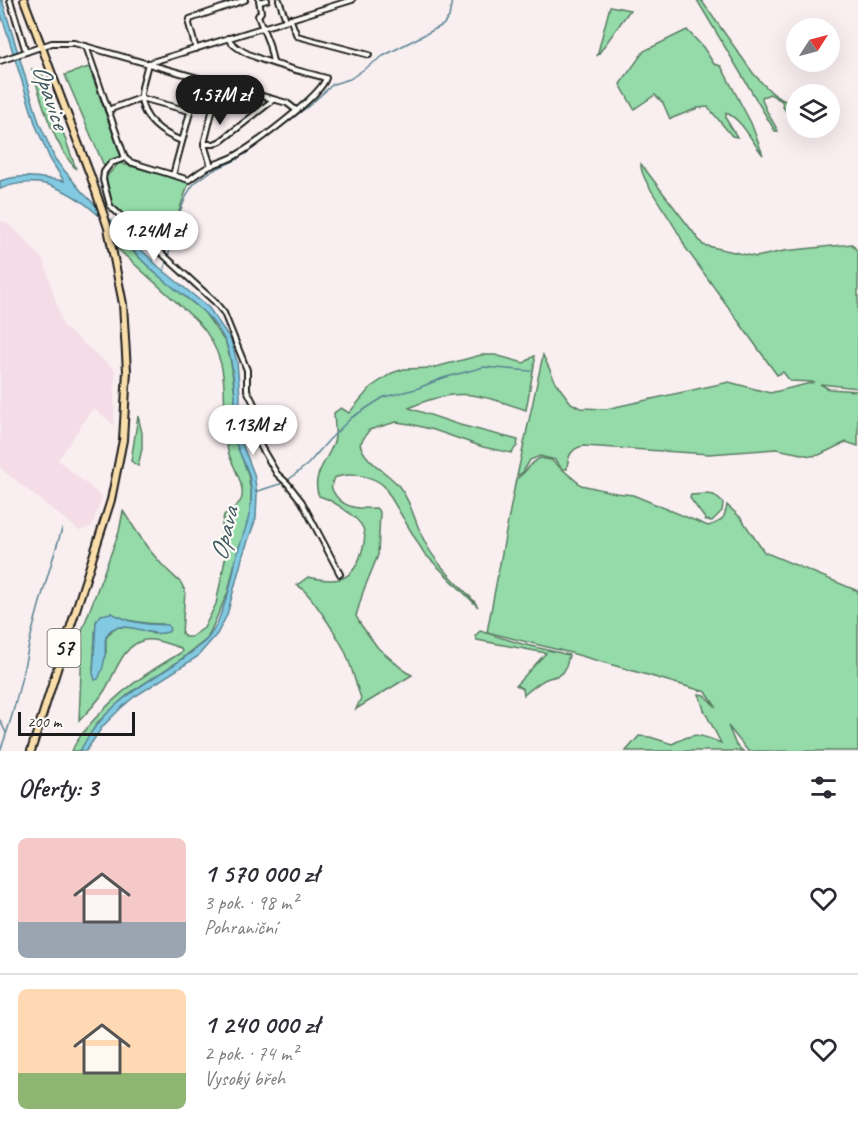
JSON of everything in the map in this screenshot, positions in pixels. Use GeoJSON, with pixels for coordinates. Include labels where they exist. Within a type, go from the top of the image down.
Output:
{"type":"FeatureCollection","features":[{"type":"Feature","properties":{"kind":"main road","name":"57"},"geometry":{"type":"LineString","coordinates":[[24,0],[92,177],[114,252],[121,286],[127,339],[125,418],[113,491],[31,751]]}},
{"type":"Feature","properties":{"kind":"street"},"geometry":{"type":"LineString","coordinates":[[10,0],[25,52]]}},
{"type":"Feature","properties":{"kind":"street"},"geometry":{"type":"LineString","coordinates":[[196,49],[190,20],[245,0]]}},
{"type":"Feature","properties":{"kind":"street"},"geometry":{"type":"LineString","coordinates":[[267,0],[259,1],[261,12],[258,16],[273,62]]}},
{"type":"Feature","properties":{"kind":"street"},"geometry":{"type":"LineString","coordinates":[[279,0],[297,36],[369,56]]}},
{"type":"Feature","properties":{"kind":"street"},"geometry":{"type":"LineString","coordinates":[[148,63],[352,0]]}},
{"type":"Feature","properties":{"kind":"street"},"geometry":{"type":"LineString","coordinates":[[86,46],[125,159],[189,180],[245,149],[308,101],[325,82],[326,78],[244,53],[234,47],[228,38]]}},
{"type":"Feature","properties":{"kind":"street"},"geometry":{"type":"LineString","coordinates":[[0,61],[42,46],[61,42],[86,46],[287,103],[296,110]]}},
{"type":"Feature","properties":{"kind":"street"},"geometry":{"type":"LineString","coordinates":[[165,59],[165,69]]}},
{"type":"Feature","properties":{"kind":"street"},"geometry":{"type":"LineString","coordinates":[[148,63],[141,98],[147,114],[154,124],[170,137],[182,141]]}},
{"type":"Feature","properties":{"kind":"street"},"geometry":{"type":"LineString","coordinates":[[173,175],[199,79]]}},
{"type":"Feature","properties":{"kind":"street"},"geometry":{"type":"LineString","coordinates":[[211,166],[204,144],[214,104],[226,86]]}},
{"type":"Feature","properties":{"kind":"street"},"geometry":{"type":"LineString","coordinates":[[108,110],[141,98],[189,111]]}},
{"type":"Feature","properties":{"kind":"street"},"geometry":{"type":"LineString","coordinates":[[204,144],[221,141],[274,100]]}},
{"type":"Feature","properties":{"kind":"street"},"geometry":{"type":"LineString","coordinates":[[125,159],[111,163],[104,172],[103,180],[109,204],[224,313],[247,370],[247,390],[257,410],[261,446],[277,474],[302,502],[340,574]]}},
{"type":"Feature","properties":{"kind":"shaded area"},"geometry":{"type":"Polygon","coordinates":[[[0,221],[7,223],[26,240],[44,262],[63,326],[115,370],[114,425],[93,408],[58,460],[102,497],[92,526],[80,531],[0,468],[0,221]]]}},
{"type":"Feature","properties":{"kind":"green space"},"geometry":{"type":"Polygon","coordinates":[[[697,0],[701,0],[753,73],[773,93],[786,101],[786,111],[782,101],[770,94],[762,97],[778,131],[775,131],[697,0]]]}},
{"type":"Feature","properties":{"kind":"green space"},"geometry":{"type":"Polygon","coordinates":[[[610,6],[630,10],[597,56],[610,6]]]}},
{"type":"Feature","properties":{"kind":"green space"},"geometry":{"type":"Polygon","coordinates":[[[687,30],[703,47],[714,64],[721,66],[751,123],[763,155],[742,125],[726,113],[726,119],[737,137],[732,136],[708,107],[698,108],[670,119],[663,103],[655,95],[634,109],[620,84],[644,51],[687,30]]]}},
{"type":"Feature","properties":{"kind":"green space"},"geometry":{"type":"Polygon","coordinates":[[[89,67],[121,157],[109,161],[104,166],[65,75],[89,67]]]}},
{"type":"Feature","properties":{"kind":"green space"},"geometry":{"type":"Polygon","coordinates":[[[32,69],[42,73],[76,169],[60,147],[54,134],[32,69]]]}},
{"type":"Feature","properties":{"kind":"green space"},"geometry":{"type":"Polygon","coordinates":[[[119,163],[189,182],[165,252],[113,208],[106,177],[119,163]]]}},
{"type":"Feature","properties":{"kind":"green space"},"geometry":{"type":"Polygon","coordinates":[[[641,164],[703,245],[756,257],[784,251],[852,244],[858,252],[858,388],[820,384],[829,389],[858,391],[858,446],[846,442],[819,455],[811,456],[777,449],[709,454],[584,446],[571,454],[567,469],[562,469],[555,460],[540,456],[530,460],[523,472],[517,476],[543,355],[556,383],[571,403],[580,408],[606,409],[729,382],[770,393],[815,382],[790,381],[783,372],[777,375],[685,247],[646,181],[641,164]]]}},
{"type":"Feature","properties":{"kind":"green space"},"geometry":{"type":"Polygon","coordinates":[[[114,233],[154,272],[204,312],[226,343],[235,396],[234,437],[248,474],[251,517],[237,554],[228,592],[207,639],[176,663],[131,692],[98,722],[80,751],[72,751],[82,734],[111,702],[144,676],[182,652],[181,648],[158,641],[145,640],[137,643],[124,654],[100,697],[79,721],[82,648],[77,644],[119,532],[123,511],[147,547],[181,583],[185,591],[182,633],[185,637],[191,637],[204,628],[216,604],[227,550],[221,531],[224,515],[238,504],[242,495],[226,440],[223,375],[214,346],[196,320],[118,249],[114,233]],[[111,613],[98,618],[96,622],[93,669],[106,653],[106,638],[113,629],[136,628],[154,634],[168,632],[163,624],[136,622],[111,613]]]}},
{"type":"Feature","properties":{"kind":"green space"},"geometry":{"type":"Polygon","coordinates":[[[481,355],[495,355],[524,363],[534,356],[526,410],[468,395],[440,397],[409,408],[460,425],[518,440],[517,446],[511,453],[483,447],[434,430],[396,422],[369,430],[360,444],[366,456],[398,485],[407,499],[430,551],[478,607],[424,553],[384,486],[373,479],[360,476],[346,475],[334,478],[333,491],[344,504],[359,508],[376,508],[380,512],[378,555],[356,616],[378,648],[412,675],[356,709],[361,698],[344,649],[315,604],[297,585],[308,577],[335,580],[348,575],[358,562],[363,546],[363,528],[356,519],[344,509],[319,496],[317,489],[318,475],[335,439],[334,413],[341,408],[349,413],[371,387],[392,373],[404,369],[432,368],[481,355]]]}},
{"type":"Feature","properties":{"kind":"green space"},"geometry":{"type":"Polygon","coordinates":[[[138,416],[142,433],[142,449],[138,466],[131,461],[138,416]]]}},
{"type":"Feature","properties":{"kind":"green space"},"geometry":{"type":"Polygon","coordinates":[[[540,458],[551,460],[581,485],[633,495],[708,526],[722,519],[727,505],[741,518],[764,552],[858,591],[858,751],[748,751],[728,726],[736,745],[743,751],[626,751],[639,736],[672,744],[696,735],[721,743],[704,710],[699,694],[704,695],[716,707],[706,692],[571,653],[487,632],[516,479],[540,458]]]}},
{"type":"Feature","properties":{"kind":"green space"},"geometry":{"type":"Polygon","coordinates":[[[691,495],[714,495],[723,503],[722,511],[712,521],[706,520],[690,498],[691,495]]]}},
{"type":"Feature","properties":{"kind":"green space"},"geometry":{"type":"Polygon","coordinates":[[[480,631],[569,655],[565,669],[559,675],[536,685],[524,695],[523,689],[516,685],[546,653],[477,640],[475,636],[480,631]]]}},
{"type":"Feature","properties":{"kind":"water"},"geometry":{"type":"Polygon","coordinates":[[[0,0],[2,0],[39,122],[55,159],[82,192],[159,267],[209,308],[231,340],[237,362],[240,395],[239,436],[254,474],[257,494],[256,518],[243,555],[227,615],[217,634],[197,657],[134,697],[121,708],[103,726],[86,751],[80,751],[87,738],[116,705],[192,652],[211,634],[229,589],[249,516],[251,486],[233,432],[235,396],[230,355],[220,331],[212,321],[152,270],[97,213],[84,203],[50,185],[21,183],[0,189],[0,181],[17,177],[64,181],[50,159],[36,126],[0,11],[0,0]]]}},
{"type":"Feature","properties":{"kind":"water"},"geometry":{"type":"Polygon","coordinates":[[[111,613],[130,621],[168,625],[170,630],[158,633],[121,627],[109,631],[105,639],[103,668],[98,679],[95,680],[93,674],[96,622],[101,615],[111,613]]]}},
{"type":"Feature","properties":{"kind":"waterway"},"geometry":{"type":"LineString","coordinates":[[244,155],[310,105],[333,84],[350,79],[383,56],[443,25],[449,17],[452,0]]}},
{"type":"Feature","properties":{"kind":"waterway"},"geometry":{"type":"LineString","coordinates":[[168,256],[181,210],[193,185],[208,173],[238,159]]}},
{"type":"Feature","properties":{"kind":"waterway"},"geometry":{"type":"LineString","coordinates":[[164,272],[166,261]]}},
{"type":"Feature","properties":{"kind":"waterway"},"geometry":{"type":"LineString","coordinates":[[287,481],[308,464],[351,418],[384,397],[484,367],[531,371]]}},
{"type":"Feature","properties":{"kind":"waterway"},"geometry":{"type":"LineString","coordinates":[[255,492],[283,483]]}},
{"type":"Feature","properties":{"kind":"waterway"},"geometry":{"type":"LineString","coordinates":[[0,751],[14,708],[34,623],[62,529]]}},
{"type":"Feature","properties":{"kind":"waterway"},"geometry":{"type":"LineString","coordinates":[[0,720],[6,733]]}},
{"type":"Feature","properties":{"kind":"water label","name":"Opavice"},"geometry":{"type":"Point","coordinates":[51,96]}},
{"type":"Feature","properties":{"kind":"water label","name":"Opava"},"geometry":{"type":"Point","coordinates":[224,534]}}]}
